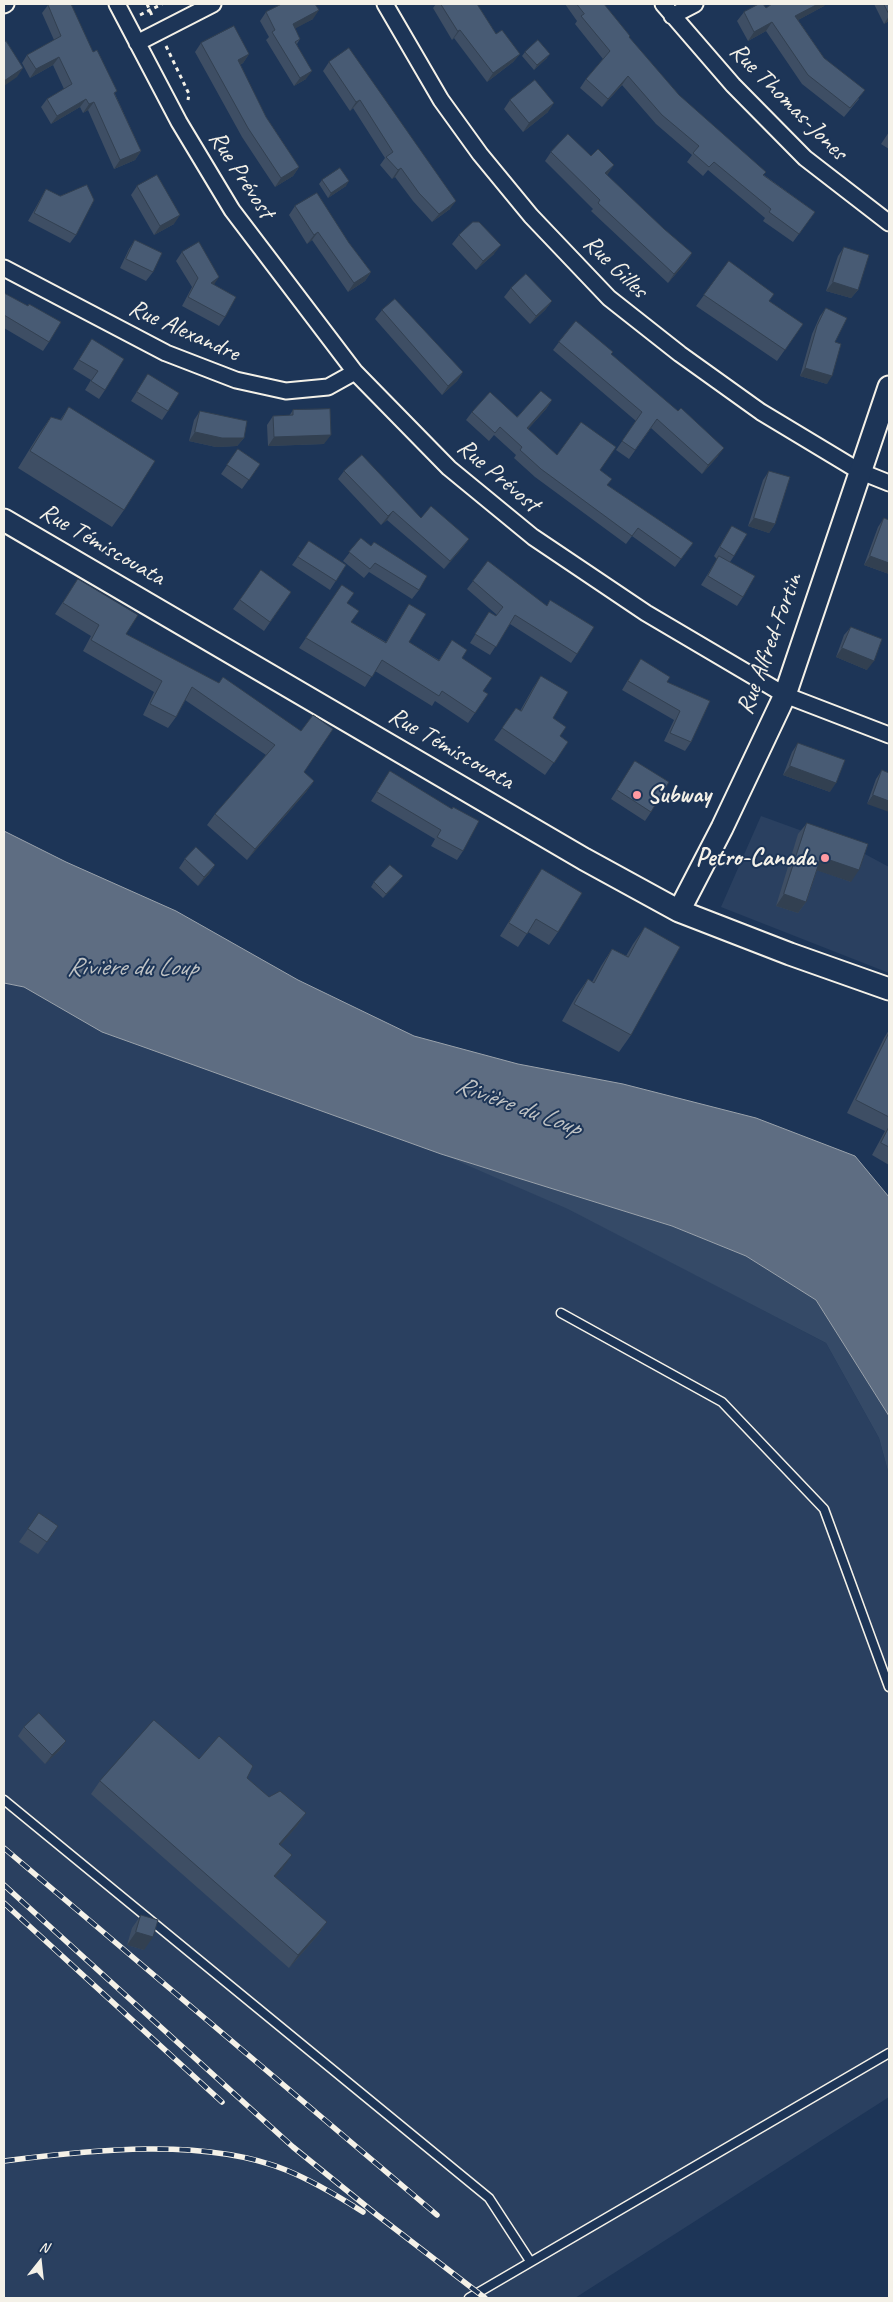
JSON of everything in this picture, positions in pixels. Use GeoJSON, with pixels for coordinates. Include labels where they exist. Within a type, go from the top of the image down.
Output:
{"type":"FeatureCollection","features":[{"type":"Feature","properties":{"kind":"main road","name":"Rue Alfred-Fortin"},"geometry":{"type":"LineString","coordinates":[[679,911],[722,828],[785,695],[889,388]]}},
{"type":"Feature","properties":{"kind":"main road","name":"Rue Témiscouata"},"geometry":{"type":"LineString","coordinates":[[4,520],[584,859],[679,911],[790,954],[889,988]]}},
{"type":"Feature","properties":{"kind":"street","name":"Rue Prévost"},"geometry":{"type":"LineString","coordinates":[[117,4],[183,128],[232,210],[355,372],[449,468],[532,537],[646,613],[785,695],[889,735]]}},
{"type":"Feature","properties":{"kind":"street"},"geometry":{"type":"LineString","coordinates":[[137,43],[213,4]]}},
{"type":"Feature","properties":{"kind":"street","name":"Rue Gilles"},"geometry":{"type":"LineString","coordinates":[[385,4],[441,100],[480,154],[531,216],[609,298],[680,354],[761,412],[859,472],[889,483]]}},
{"type":"Feature","properties":{"kind":"street","name":"Rue Thomas-Jones"},"geometry":{"type":"LineString","coordinates":[[663,4],[733,85],[805,158],[889,223]]}},
{"type":"Feature","properties":{"kind":"street"},"geometry":{"type":"LineString","coordinates":[[672,16],[695,4]]}},
{"type":"Feature","properties":{"kind":"street","name":"Rue Alexandre"},"geometry":{"type":"LineString","coordinates":[[4,268],[166,353],[236,380],[286,391],[328,387],[355,372]]}},
{"type":"Feature","properties":{"kind":"lane"},"geometry":{"type":"LineString","coordinates":[[561,1313],[722,1402],[824,1509],[889,1687]]}},
{"type":"Feature","properties":{"kind":"lane"},"geometry":{"type":"LineString","coordinates":[[4,1800],[489,2198],[530,2261]]}},
{"type":"Feature","properties":{"kind":"lane"},"geometry":{"type":"LineString","coordinates":[[469,2298],[889,2053]]}},
{"type":"Feature","properties":{"kind":"path","name":"Rue Prévost"},"geometry":{"type":"LineString","coordinates":[[147,4],[189,94],[183,128]]}},
{"type":"Feature","properties":{"kind":"path"},"geometry":{"type":"LineString","coordinates":[[126,22],[162,4]]}},
{"type":"Feature","properties":{"kind":"shaded area"},"geometry":{"type":"Polygon","coordinates":[[[761,816],[863,853],[889,867],[889,973],[721,907],[761,816]]]}},
{"type":"Feature","properties":{"kind":"shaded area"},"geometry":{"type":"Polygon","coordinates":[[[4,983],[24,987],[103,1032],[441,1154],[568,1208],[826,1343],[879,1438],[889,1475],[889,2097],[575,2298],[4,2298],[4,983]]]}},
{"type":"Feature","properties":{"kind":"shaded area"},"geometry":{"type":"Polygon","coordinates":[[[441,1154],[672,1226],[746,1256],[816,1300],[889,1416],[889,1475],[879,1438],[826,1343],[568,1209],[441,1154]]]}},
{"type":"Feature","properties":{"kind":"water","name":"Rivière du Loup"},"geometry":{"type":"Polygon","coordinates":[[[4,831],[66,862],[176,911],[298,980],[414,1036],[518,1064],[623,1084],[756,1118],[855,1156],[889,1197],[889,1416],[816,1300],[746,1256],[672,1226],[441,1154],[102,1032],[24,987],[4,983],[4,831]]]}},
{"type":"Feature","properties":{"kind":"building"},"geometry":{"type":"Polygon","coordinates":[[[71,4],[93,52],[97,50],[117,91],[114,93],[141,151],[120,160],[94,102],[89,104],[86,99],[57,116],[47,99],[72,84],[59,57],[36,69],[27,55],[61,36],[48,5],[71,4]]]}},
{"type":"Feature","properties":{"kind":"building"},"geometry":{"type":"Polygon","coordinates":[[[282,4],[315,4],[319,10],[293,24],[300,39],[295,42],[312,71],[300,78],[272,32],[275,30],[266,12],[282,4]]]}},
{"type":"Feature","properties":{"kind":"building"},"geometry":{"type":"Polygon","coordinates":[[[441,4],[477,4],[496,34],[502,30],[520,54],[493,73],[460,30],[458,31],[441,4]]]}},
{"type":"Feature","properties":{"kind":"building"},"geometry":{"type":"Polygon","coordinates":[[[577,4],[604,4],[629,37],[679,95],[766,172],[763,175],[815,212],[799,234],[769,212],[771,209],[714,162],[709,167],[693,153],[699,146],[662,115],[628,76],[608,99],[586,79],[610,51],[581,16],[584,14],[577,4]]]}},
{"type":"Feature","properties":{"kind":"building"},"geometry":{"type":"Polygon","coordinates":[[[759,4],[763,4],[766,8],[772,4],[818,4],[795,16],[824,58],[865,90],[850,108],[808,75],[772,22],[754,32],[744,12],[759,4]]]}},
{"type":"Feature","properties":{"kind":"building"},"geometry":{"type":"Polygon","coordinates":[[[884,4],[889,4],[889,14],[884,4]]]}},
{"type":"Feature","properties":{"kind":"building"},"geometry":{"type":"Polygon","coordinates":[[[234,26],[249,54],[238,60],[266,117],[299,167],[281,178],[248,128],[201,43],[234,26]]]}},
{"type":"Feature","properties":{"kind":"building"},"geometry":{"type":"Polygon","coordinates":[[[538,40],[550,54],[537,65],[525,52],[538,40]]]}},
{"type":"Feature","properties":{"kind":"building"},"geometry":{"type":"Polygon","coordinates":[[[6,41],[23,68],[4,81],[4,43],[6,41]]]}},
{"type":"Feature","properties":{"kind":"building"},"geometry":{"type":"Polygon","coordinates":[[[349,48],[456,201],[439,214],[419,193],[401,168],[398,170],[386,157],[393,152],[360,100],[356,102],[329,62],[349,48]]]}},
{"type":"Feature","properties":{"kind":"building"},"geometry":{"type":"Polygon","coordinates":[[[535,80],[554,103],[529,123],[510,100],[535,80]]]}},
{"type":"Feature","properties":{"kind":"building"},"geometry":{"type":"Polygon","coordinates":[[[568,134],[591,156],[598,149],[614,165],[605,173],[692,253],[674,274],[598,203],[600,200],[551,152],[568,134]]]}},
{"type":"Feature","properties":{"kind":"building"},"geometry":{"type":"Polygon","coordinates":[[[340,168],[349,181],[331,193],[322,180],[340,168]]]}},
{"type":"Feature","properties":{"kind":"building"},"geometry":{"type":"Polygon","coordinates":[[[157,175],[180,215],[160,226],[137,186],[157,175]]]}},
{"type":"Feature","properties":{"kind":"building"},"geometry":{"type":"Polygon","coordinates":[[[87,185],[94,200],[76,235],[34,213],[46,189],[60,196],[87,185]]]}},
{"type":"Feature","properties":{"kind":"building"},"geometry":{"type":"Polygon","coordinates":[[[317,193],[349,243],[371,272],[354,283],[318,232],[314,235],[295,206],[317,193]]]}},
{"type":"Feature","properties":{"kind":"building"},"geometry":{"type":"Polygon","coordinates":[[[473,222],[479,222],[501,245],[483,261],[459,235],[473,222]]]}},
{"type":"Feature","properties":{"kind":"building"},"geometry":{"type":"Polygon","coordinates":[[[135,240],[162,253],[153,272],[126,259],[135,240]]]}},
{"type":"Feature","properties":{"kind":"building"},"geometry":{"type":"Polygon","coordinates":[[[199,242],[219,277],[211,283],[236,297],[225,317],[188,297],[198,278],[182,252],[199,242]]]}},
{"type":"Feature","properties":{"kind":"building"},"geometry":{"type":"Polygon","coordinates":[[[844,247],[869,255],[858,290],[833,282],[844,247]]]}},
{"type":"Feature","properties":{"kind":"building"},"geometry":{"type":"Polygon","coordinates":[[[729,261],[774,294],[769,301],[803,324],[785,350],[704,295],[729,261]]]}},
{"type":"Feature","properties":{"kind":"building"},"geometry":{"type":"Polygon","coordinates":[[[526,274],[552,301],[536,316],[511,288],[526,274]]]}},
{"type":"Feature","properties":{"kind":"building"},"geometry":{"type":"Polygon","coordinates":[[[4,293],[28,306],[29,304],[61,322],[49,342],[4,315],[4,293]]]}},
{"type":"Feature","properties":{"kind":"building"},"geometry":{"type":"Polygon","coordinates":[[[395,299],[463,372],[448,386],[382,310],[395,299]]]}},
{"type":"Feature","properties":{"kind":"building"},"geometry":{"type":"Polygon","coordinates":[[[826,308],[847,318],[835,342],[841,344],[832,376],[805,368],[817,326],[826,308]]]}},
{"type":"Feature","properties":{"kind":"building"},"geometry":{"type":"Polygon","coordinates":[[[576,321],[613,352],[611,354],[678,411],[681,408],[724,448],[708,465],[657,419],[635,450],[622,441],[642,412],[559,342],[576,321]]]}},
{"type":"Feature","properties":{"kind":"building"},"geometry":{"type":"Polygon","coordinates":[[[92,339],[124,359],[105,390],[91,381],[98,371],[79,360],[92,339]]]}},
{"type":"Feature","properties":{"kind":"building"},"geometry":{"type":"Polygon","coordinates":[[[148,374],[179,393],[168,411],[137,392],[148,374]]]}},
{"type":"Feature","properties":{"kind":"building"},"geometry":{"type":"Polygon","coordinates":[[[541,391],[552,400],[527,428],[557,455],[581,422],[616,447],[600,470],[612,479],[607,485],[693,543],[681,559],[638,528],[632,536],[541,469],[520,450],[522,447],[500,427],[495,433],[472,412],[490,392],[517,417],[541,391]]]}},
{"type":"Feature","properties":{"kind":"building"},"geometry":{"type":"Polygon","coordinates":[[[69,407],[155,461],[124,510],[30,451],[51,417],[61,420],[69,407]]]}},
{"type":"Feature","properties":{"kind":"building"},"geometry":{"type":"Polygon","coordinates":[[[330,409],[331,435],[274,437],[273,416],[293,415],[293,410],[330,409]]]}},
{"type":"Feature","properties":{"kind":"building"},"geometry":{"type":"Polygon","coordinates":[[[200,411],[247,421],[244,438],[222,438],[195,432],[200,411]]]}},
{"type":"Feature","properties":{"kind":"building"},"geometry":{"type":"Polygon","coordinates":[[[238,449],[260,464],[249,480],[227,465],[238,449]]]}},
{"type":"Feature","properties":{"kind":"building"},"geometry":{"type":"Polygon","coordinates":[[[362,455],[421,518],[431,506],[469,539],[450,561],[393,511],[388,516],[344,471],[362,455]]]}},
{"type":"Feature","properties":{"kind":"building"},"geometry":{"type":"Polygon","coordinates":[[[769,471],[790,477],[775,524],[754,518],[769,471]]]}},
{"type":"Feature","properties":{"kind":"building"},"geometry":{"type":"Polygon","coordinates":[[[884,518],[889,520],[889,563],[870,556],[884,518]]]}},
{"type":"Feature","properties":{"kind":"building"},"geometry":{"type":"Polygon","coordinates":[[[732,526],[747,534],[734,556],[720,547],[732,526]]]}},
{"type":"Feature","properties":{"kind":"building"},"geometry":{"type":"Polygon","coordinates":[[[361,538],[371,546],[374,542],[427,576],[419,590],[375,563],[370,569],[349,552],[361,538]]]}},
{"type":"Feature","properties":{"kind":"building"},"geometry":{"type":"Polygon","coordinates":[[[309,541],[346,565],[336,581],[298,557],[309,541]]]}},
{"type":"Feature","properties":{"kind":"building"},"geometry":{"type":"Polygon","coordinates":[[[719,556],[755,576],[743,597],[708,576],[719,556]]]}},
{"type":"Feature","properties":{"kind":"building"},"geometry":{"type":"Polygon","coordinates":[[[488,561],[547,606],[550,600],[594,627],[577,654],[515,615],[496,647],[475,634],[489,612],[496,616],[503,607],[473,581],[488,561]]]}},
{"type":"Feature","properties":{"kind":"building"},"geometry":{"type":"Polygon","coordinates":[[[261,570],[291,592],[270,622],[240,600],[261,570]]]}},
{"type":"Feature","properties":{"kind":"building"},"geometry":{"type":"Polygon","coordinates":[[[78,579],[138,615],[126,634],[219,683],[223,677],[301,731],[313,715],[333,729],[304,772],[314,781],[255,849],[215,814],[275,745],[192,687],[176,717],[150,704],[162,681],[91,640],[99,625],[63,603],[78,579]]]}},
{"type":"Feature","properties":{"kind":"building"},"geometry":{"type":"Polygon","coordinates":[[[342,585],[354,593],[347,603],[359,611],[351,622],[386,643],[409,604],[426,614],[409,642],[439,661],[452,640],[467,650],[462,658],[492,678],[483,691],[488,694],[475,713],[442,691],[439,696],[382,660],[372,677],[306,638],[342,585]]]}},
{"type":"Feature","properties":{"kind":"building"},"geometry":{"type":"Polygon","coordinates":[[[851,627],[882,639],[874,661],[842,648],[851,627]]]}},
{"type":"Feature","properties":{"kind":"building"},"geometry":{"type":"Polygon","coordinates":[[[641,659],[670,677],[667,682],[710,701],[691,742],[670,733],[680,711],[628,681],[641,659]]]}},
{"type":"Feature","properties":{"kind":"building"},"geometry":{"type":"Polygon","coordinates":[[[541,676],[568,692],[553,718],[566,727],[560,736],[568,742],[554,763],[502,728],[516,708],[521,711],[541,676]]]}},
{"type":"Feature","properties":{"kind":"building"},"geometry":{"type":"Polygon","coordinates":[[[798,743],[845,760],[836,783],[790,766],[798,743]]]}},
{"type":"Feature","properties":{"kind":"building","name":"Subway"},"geometry":{"type":"Polygon","coordinates":[[[635,761],[669,782],[651,812],[617,790],[635,761]]]}},
{"type":"Feature","properties":{"kind":"building"},"geometry":{"type":"Polygon","coordinates":[[[882,770],[889,773],[889,801],[873,795],[882,770]]]}},
{"type":"Feature","properties":{"kind":"building"},"geometry":{"type":"Polygon","coordinates":[[[390,771],[452,809],[453,807],[479,821],[463,851],[437,837],[441,830],[377,792],[390,771]]]}},
{"type":"Feature","properties":{"kind":"building"},"geometry":{"type":"Polygon","coordinates":[[[807,823],[868,844],[859,870],[821,857],[806,902],[784,894],[807,823]]]}},
{"type":"Feature","properties":{"kind":"building"},"geometry":{"type":"Polygon","coordinates":[[[196,847],[215,865],[204,877],[185,859],[196,847]]]}},
{"type":"Feature","properties":{"kind":"building"},"geometry":{"type":"Polygon","coordinates":[[[390,865],[403,876],[386,894],[374,882],[390,865]]]}},
{"type":"Feature","properties":{"kind":"building"},"geometry":{"type":"Polygon","coordinates":[[[542,869],[582,893],[558,932],[536,919],[527,934],[509,923],[542,869]]]}},
{"type":"Feature","properties":{"kind":"building"},"geometry":{"type":"Polygon","coordinates":[[[645,927],[680,947],[631,1035],[574,1004],[588,979],[594,983],[612,949],[628,957],[645,927]]]}},
{"type":"Feature","properties":{"kind":"building"},"geometry":{"type":"Polygon","coordinates":[[[889,1033],[889,1117],[856,1100],[889,1033]]]}},
{"type":"Feature","properties":{"kind":"building"},"geometry":{"type":"Polygon","coordinates":[[[889,1127],[889,1147],[881,1143],[889,1127]]]}},
{"type":"Feature","properties":{"kind":"building"},"geometry":{"type":"Polygon","coordinates":[[[39,1513],[58,1526],[47,1542],[28,1529],[39,1513]]]}},
{"type":"Feature","properties":{"kind":"building"},"geometry":{"type":"Polygon","coordinates":[[[39,1713],[66,1741],[52,1755],[24,1727],[39,1713]]]}},
{"type":"Feature","properties":{"kind":"building"},"geometry":{"type":"Polygon","coordinates":[[[154,1720],[199,1759],[219,1736],[253,1766],[247,1778],[269,1797],[280,1791],[306,1813],[279,1844],[292,1855],[274,1876],[327,1922],[298,1955],[100,1781],[154,1720]]]}},
{"type":"Feature","properties":{"kind":"building"},"geometry":{"type":"Polygon","coordinates":[[[141,1915],[158,1920],[153,1937],[136,1932],[141,1915]]]}},
{"type":"Feature","properties":{"kind":"railway"},"geometry":{"type":"LineString","coordinates":[[4,1848],[437,2215]]}},
{"type":"Feature","properties":{"kind":"railway"},"geometry":{"type":"LineString","coordinates":[[4,1885],[293,2147],[377,2215],[485,2298]]}},
{"type":"Feature","properties":{"kind":"railway"},"geometry":{"type":"LineString","coordinates":[[4,1903],[222,2102]]}},
{"type":"Feature","properties":{"kind":"railway"},"geometry":{"type":"LineString","coordinates":[[4,2161],[109,2150],[184,2150],[220,2153],[254,2160],[286,2170],[325,2189],[363,2212]]}},
{"type":"Feature","properties":{"kind":"place","name":"Subway"},"geometry":{"type":"Point","coordinates":[637,795]}},
{"type":"Feature","properties":{"kind":"place","name":"Petro-Canada"},"geometry":{"type":"Point","coordinates":[825,858]}}]}
